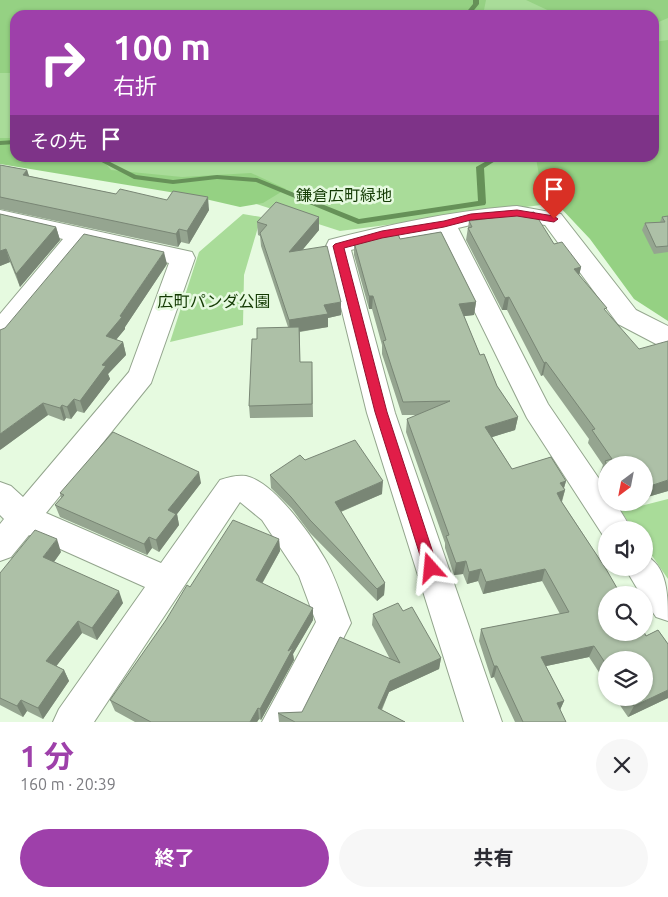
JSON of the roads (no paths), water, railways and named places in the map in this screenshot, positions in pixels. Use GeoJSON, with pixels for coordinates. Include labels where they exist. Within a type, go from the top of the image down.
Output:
{"type":"FeatureCollection","features":[{"type":"Feature","properties":{"kind":"street"},"geometry":{"type":"LineString","coordinates":[[483,722],[381,412],[338,246],[382,234],[444,224],[471,217],[517,213],[554,219],[627,317],[668,338]]}},
{"type":"Feature","properties":{"kind":"street"},"geometry":{"type":"LineString","coordinates":[[0,218],[183,258],[141,376],[0,547]]}},
{"type":"Feature","properties":{"kind":"street"},"geometry":{"type":"LineString","coordinates":[[444,224],[537,410],[610,521]]}},
{"type":"Feature","properties":{"kind":"street"},"geometry":{"type":"LineString","coordinates":[[0,332],[79,236]]}},
{"type":"Feature","properties":{"kind":"street"},"geometry":{"type":"LineString","coordinates":[[72,722],[231,489],[246,489],[273,511],[313,569],[334,623],[281,722]]}},
{"type":"Feature","properties":{"kind":"street"},"geometry":{"type":"LineString","coordinates":[[0,495],[24,518],[168,582]]}},
{"type":"Feature","properties":{"kind":"street"},"geometry":{"type":"LineString","coordinates":[[647,576],[668,606]]}},
{"type":"Feature","properties":{"kind":"waterway"},"geometry":{"type":"LineString","coordinates":[[471,10],[476,4],[476,0]]}},
{"type":"Feature","properties":{"kind":"waterway"},"geometry":{"type":"LineString","coordinates":[[0,143],[10,142]]}},
{"type":"Feature","properties":{"kind":"waterway"},"geometry":{"type":"LineString","coordinates":[[106,162],[134,177],[173,182],[217,177],[257,180],[358,222],[482,203],[480,167],[489,162]]}},
{"type":"Feature","properties":{"kind":"park label","name":"鎌倉広町緑地"},"geometry":{"type":"Point","coordinates":[344,195]}},
{"type":"Feature","properties":{"kind":"park label","name":"広町パンダ公園"},"geometry":{"type":"Point","coordinates":[214,301]}}]}
